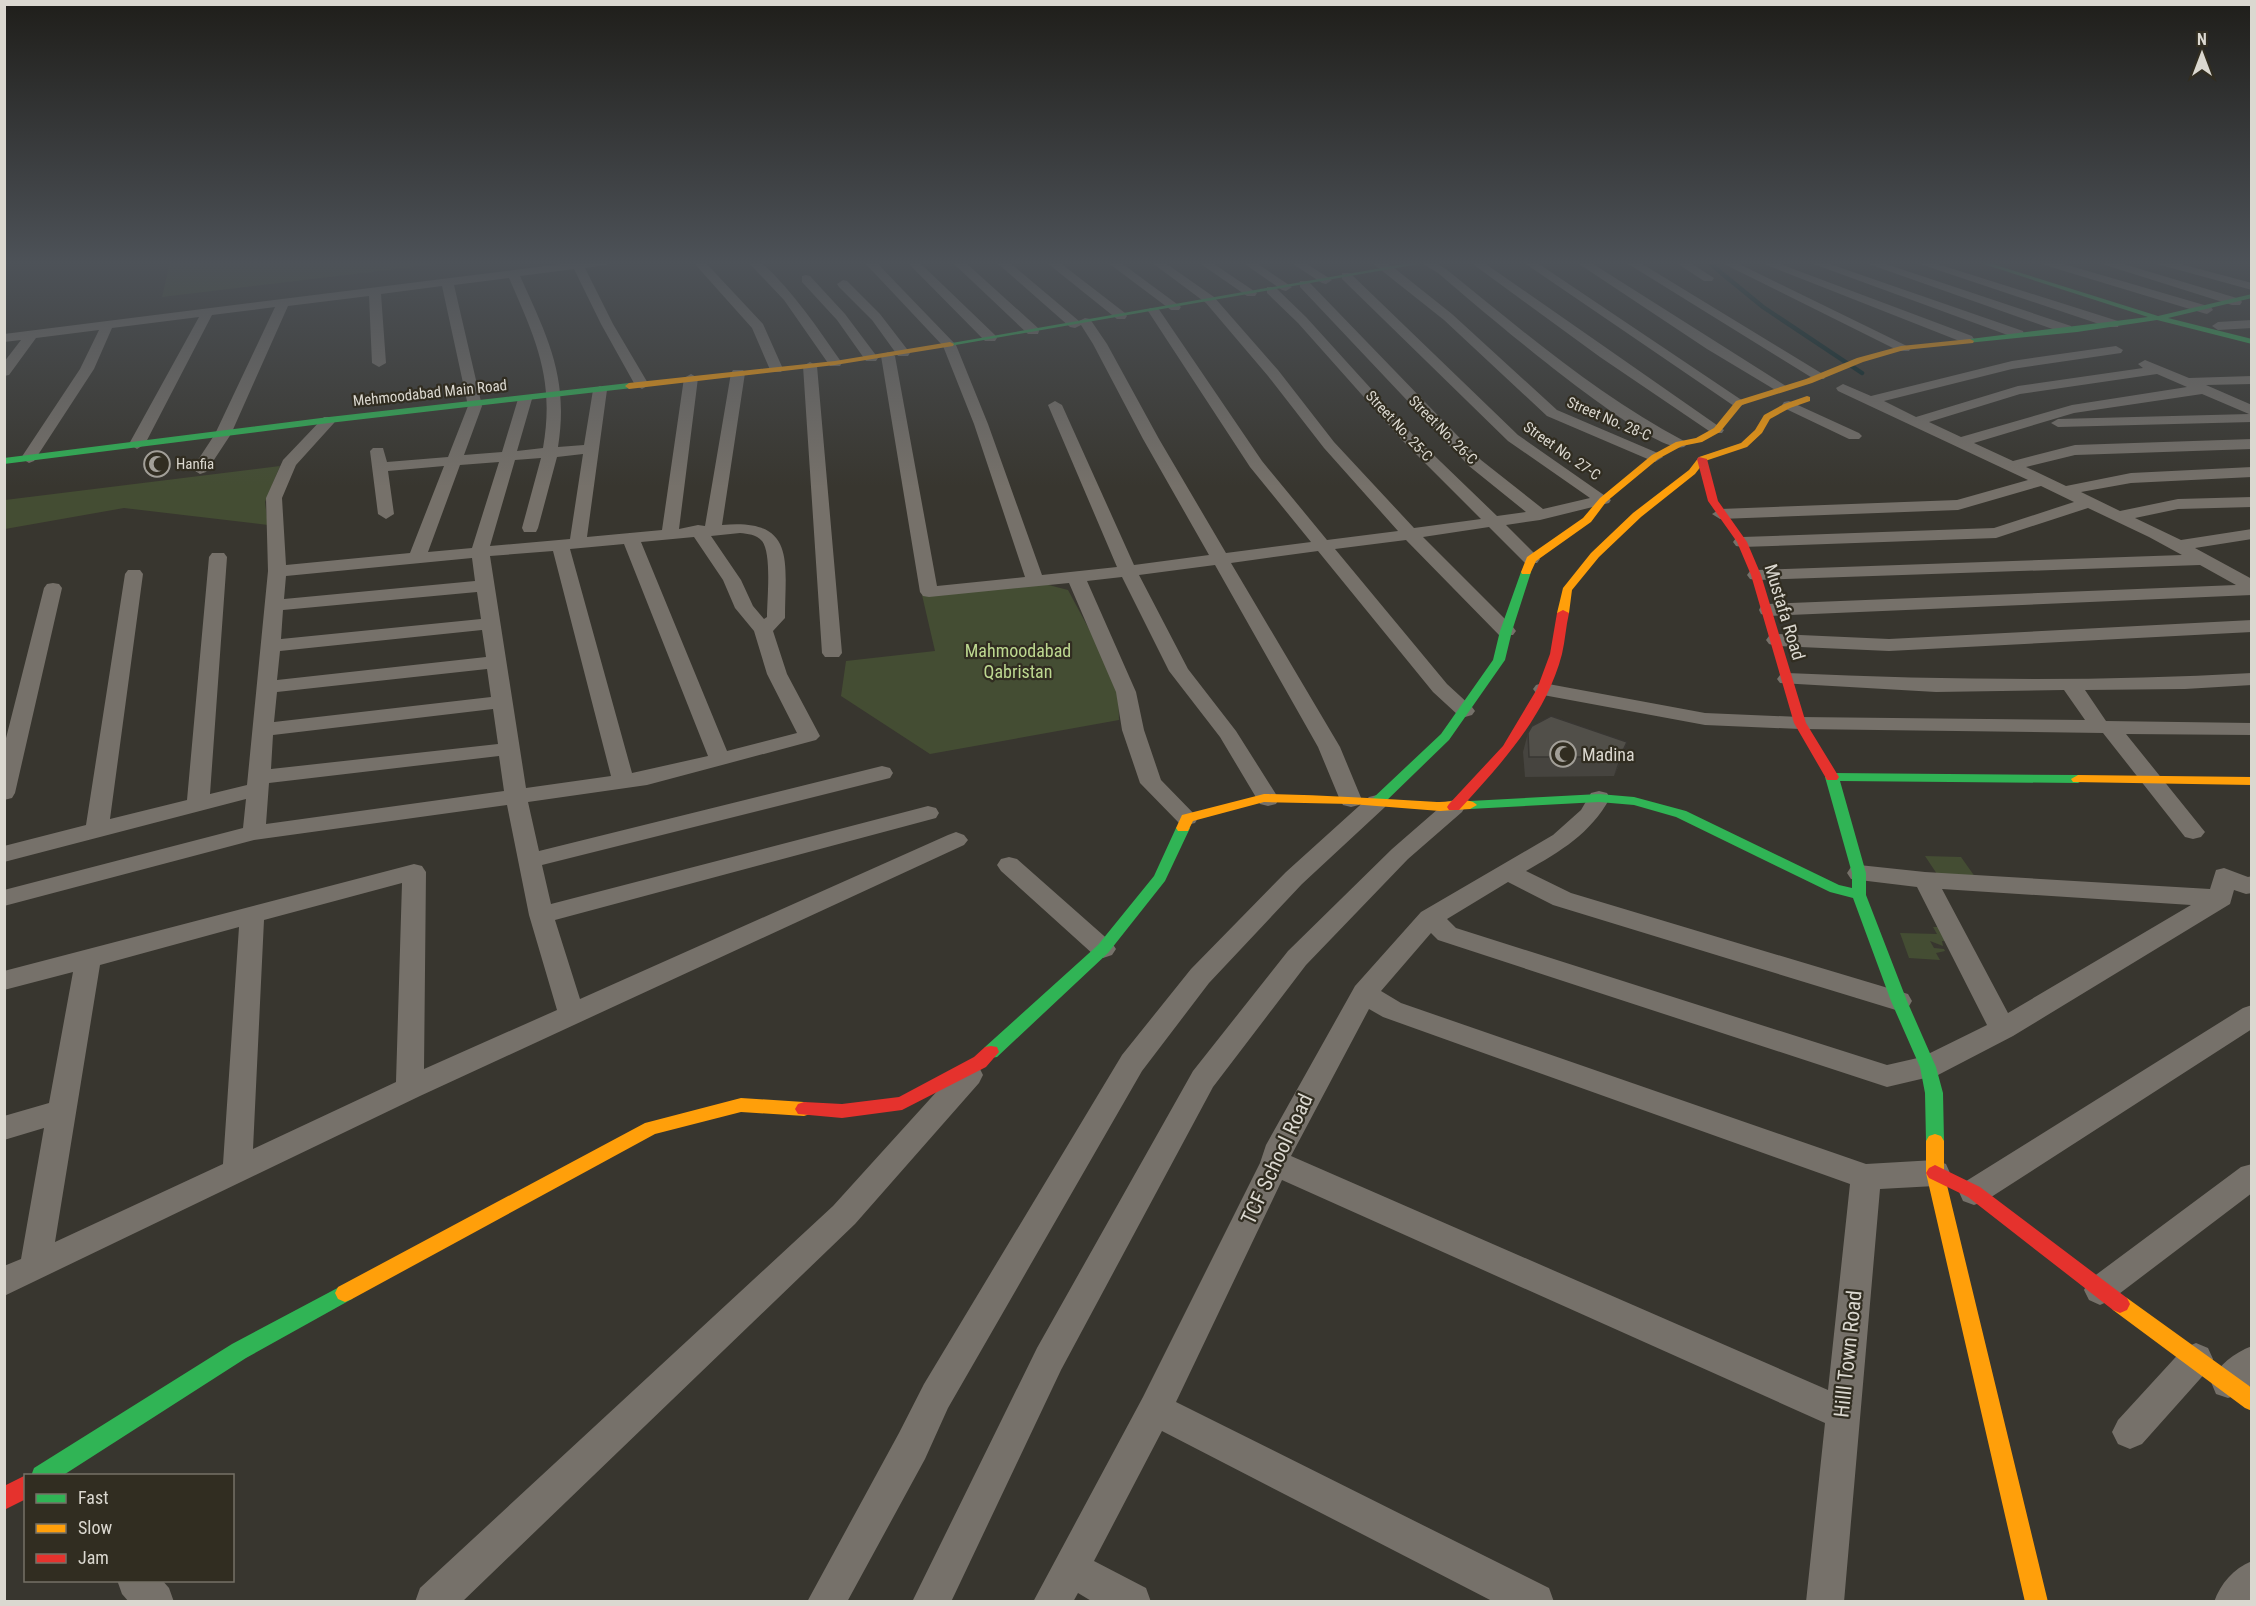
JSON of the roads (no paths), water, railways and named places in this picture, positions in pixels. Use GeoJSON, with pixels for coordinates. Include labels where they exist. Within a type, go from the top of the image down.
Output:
{"type":"FeatureCollection","features":[{"type":"Feature","properties":{"kind":"street"},"geometry":{"type":"LineString","coordinates":[[4,372],[30,337]]}},
{"type":"Feature","properties":{"kind":"street"},"geometry":{"type":"LineString","coordinates":[[29,458],[87,369],[102,337]]}},
{"type":"Feature","properties":{"kind":"street"},"geometry":{"type":"LineString","coordinates":[[137,444],[195,337]]}},
{"type":"Feature","properties":{"kind":"street"},"geometry":{"type":"LineString","coordinates":[[200,470],[223,434],[268,337]]}},
{"type":"Feature","properties":{"kind":"street"},"geometry":{"type":"LineString","coordinates":[[378,337],[379,363]]}},
{"type":"Feature","properties":{"kind":"street"},"geometry":{"type":"LineString","coordinates":[[417,557],[475,406],[459,337]]}},
{"type":"Feature","properties":{"kind":"street"},"geometry":{"type":"LineString","coordinates":[[530,528],[550,453],[555,396],[541,337]]}},
{"type":"Feature","properties":{"kind":"street"},"geometry":{"type":"LineString","coordinates":[[614,337],[642,385]]}},
{"type":"Feature","properties":{"kind":"street"},"geometry":{"type":"LineString","coordinates":[[762,337],[776,369]]}},
{"type":"Feature","properties":{"kind":"street"},"geometry":{"type":"LineString","coordinates":[[816,337],[835,363]]}},
{"type":"Feature","properties":{"kind":"street"},"geometry":{"type":"LineString","coordinates":[[865,337],[887,356]]}},
{"type":"Feature","properties":{"kind":"street"},"geometry":{"type":"LineString","coordinates":[[882,337],[887,356],[929,592],[1128,571],[1219,557],[1492,523],[1540,515],[1603,500]]}},
{"type":"Feature","properties":{"kind":"street"},"geometry":{"type":"LineString","coordinates":[[941,337],[949,345],[981,424],[1035,581]]}},
{"type":"Feature","properties":{"kind":"street","name":"Mehmoodabad Main Road"},"geometry":{"type":"LineString","coordinates":[[4,461],[328,420],[475,406],[691,378],[835,363],[996,337]]}},
{"type":"Feature","properties":{"kind":"street"},"geometry":{"type":"LineString","coordinates":[[1093,337],[1100,344],[1329,747],[1373,802]]}},
{"type":"Feature","properties":{"kind":"street"},"geometry":{"type":"LineString","coordinates":[[1172,337],[1256,464],[1440,688],[1465,711]]}},
{"type":"Feature","properties":{"kind":"street"},"geometry":{"type":"LineString","coordinates":[[1242,337],[1273,372],[1329,445],[1410,534],[1506,632]]}},
{"type":"Feature","properties":{"kind":"street","name":"Street No. 25-C"},"geometry":{"type":"LineString","coordinates":[[1317,337],[1407,438],[1531,559]]}},
{"type":"Feature","properties":{"kind":"street","name":"Street No. 26-C"},"geometry":{"type":"LineString","coordinates":[[1355,337],[1476,463],[1540,515]]}},
{"type":"Feature","properties":{"kind":"street","name":"Street No. 27-C"},"geometry":{"type":"LineString","coordinates":[[1414,337],[1513,438],[1603,500]]}},
{"type":"Feature","properties":{"kind":"street","name":"Street No. 28-C"},"geometry":{"type":"LineString","coordinates":[[1471,337],[1552,412],[1656,457]]}},
{"type":"Feature","properties":{"kind":"street"},"geometry":{"type":"LineString","coordinates":[[1524,337],[1627,415],[1679,444]]}},
{"type":"Feature","properties":{"kind":"street"},"geometry":{"type":"LineString","coordinates":[[1581,337],[1718,430]]}},
{"type":"Feature","properties":{"kind":"street"},"geometry":{"type":"LineString","coordinates":[[1641,337],[1739,403]]}},
{"type":"Feature","properties":{"kind":"street"},"geometry":{"type":"LineString","coordinates":[[1698,337],[1782,388]]}},
{"type":"Feature","properties":{"kind":"street"},"geometry":{"type":"LineString","coordinates":[[1755,337],[1819,376]]}},
{"type":"Feature","properties":{"kind":"street"},"geometry":{"type":"LineString","coordinates":[[1881,337],[1904,348]]}},
{"type":"Feature","properties":{"kind":"street"},"geometry":{"type":"LineString","coordinates":[[1962,337],[1967,339]]}},
{"type":"Feature","properties":{"kind":"street"},"geometry":{"type":"LineString","coordinates":[[826,1602],[912,1446],[936,1396],[1132,1063],[1200,976],[1294,878],[1445,737],[1499,660],[1531,559],[1587,520],[1603,500],[1656,457],[1679,444],[1699,440],[1718,430],[1739,403],[1860,360],[1904,348],[1988,337]]}},
{"type":"Feature","properties":{"kind":"street"},"geometry":{"type":"LineString","coordinates":[[1929,359],[2043,345],[2084,337],[2252,410]]}},
{"type":"Feature","properties":{"kind":"street"},"geometry":{"type":"LineString","coordinates":[[2229,337],[2248,342],[2252,347]]}},
{"type":"Feature","properties":{"kind":"street"},"geometry":{"type":"LineString","coordinates":[[1872,400],[2012,364],[2116,350]]}},
{"type":"Feature","properties":{"kind":"street"},"geometry":{"type":"LineString","coordinates":[[810,366],[832,653]]}},
{"type":"Feature","properties":{"kind":"street"},"geometry":{"type":"LineString","coordinates":[[1917,421],[2018,390],[2159,370]]}},
{"type":"Feature","properties":{"kind":"street"},"geometry":{"type":"LineString","coordinates":[[4,898],[254,833],[646,778],[809,736],[777,674],[763,630],[744,608],[706,529],[738,373]]}},
{"type":"Feature","properties":{"kind":"street"},"geometry":{"type":"LineString","coordinates":[[670,533],[691,378]]}},
{"type":"Feature","properties":{"kind":"street"},"geometry":{"type":"LineString","coordinates":[[2186,382],[2252,380]]}},
{"type":"Feature","properties":{"kind":"street"},"geometry":{"type":"LineString","coordinates":[[931,1602],[1049,1359],[1203,1078],[1297,958],[1508,748],[1543,689],[1556,654],[1568,590],[1595,555],[1637,515],[1692,472],[1702,459],[1744,445],[1759,431],[1767,417],[1789,405],[1863,381]]}},
{"type":"Feature","properties":{"kind":"street"},"geometry":{"type":"LineString","coordinates":[[1962,442],[2072,409],[2204,389]]}},
{"type":"Feature","properties":{"kind":"street"},"geometry":{"type":"LineString","coordinates":[[600,390],[591,449],[569,543],[623,781]]}},
{"type":"Feature","properties":{"kind":"street"},"geometry":{"type":"LineString","coordinates":[[1832,392],[1872,400],[1962,442],[2086,503],[2118,516],[2231,575],[2252,589]]}},
{"type":"Feature","properties":{"kind":"street"},"geometry":{"type":"LineString","coordinates":[[525,399],[480,551],[516,796],[541,915],[572,1016]]}},
{"type":"Feature","properties":{"kind":"street"},"geometry":{"type":"LineString","coordinates":[[2229,400],[2252,400]]}},
{"type":"Feature","properties":{"kind":"street"},"geometry":{"type":"LineString","coordinates":[[1055,405],[1128,571],[1179,671],[1228,735],[1268,798]]}},
{"type":"Feature","properties":{"kind":"street"},"geometry":{"type":"LineString","coordinates":[[1789,405],[1854,436]]}},
{"type":"Feature","properties":{"kind":"street"},"geometry":{"type":"LineString","coordinates":[[2027,422],[2252,418]]}},
{"type":"Feature","properties":{"kind":"street"},"geometry":{"type":"LineString","coordinates":[[254,833],[277,571],[274,498],[289,463],[328,420]]}},
{"type":"Feature","properties":{"kind":"street"},"geometry":{"type":"LineString","coordinates":[[2012,466],[2075,450],[2252,444]]}},
{"type":"Feature","properties":{"kind":"street"},"geometry":{"type":"LineString","coordinates":[[386,514],[379,459],[454,461],[591,449]]}},
{"type":"Feature","properties":{"kind":"street","name":"Mustafa Road"},"geometry":{"type":"LineString","coordinates":[[1702,459],[1713,501],[1742,542],[1756,575],[1800,723],[1833,777],[1859,884],[1899,1001],[1928,1067],[1934,1093],[1935,1173],[2037,1602]]}},
{"type":"Feature","properties":{"kind":"street"},"geometry":{"type":"LineString","coordinates":[[2063,491],[2131,478],[2252,472]]}},
{"type":"Feature","properties":{"kind":"street"},"geometry":{"type":"LineString","coordinates":[[1720,514],[1958,505],[2041,481]]}},
{"type":"Feature","properties":{"kind":"street"},"geometry":{"type":"LineString","coordinates":[[2118,516],[2178,504],[2252,502]]}},
{"type":"Feature","properties":{"kind":"street"},"geometry":{"type":"LineString","coordinates":[[1742,542],[1996,533],[2086,503]]}},
{"type":"Feature","properties":{"kind":"street"},"geometry":{"type":"LineString","coordinates":[[277,571],[706,529],[740,528],[760,531],[771,540],[776,562],[776,618],[763,630]]}},
{"type":"Feature","properties":{"kind":"street"},"geometry":{"type":"LineString","coordinates":[[2177,546],[2252,534]]}},
{"type":"Feature","properties":{"kind":"street"},"geometry":{"type":"LineString","coordinates":[[630,537],[720,759]]}},
{"type":"Feature","properties":{"kind":"street"},"geometry":{"type":"LineString","coordinates":[[198,804],[218,557]]}},
{"type":"Feature","properties":{"kind":"street"},"geometry":{"type":"LineString","coordinates":[[1756,575],[2202,560]]}},
{"type":"Feature","properties":{"kind":"street"},"geometry":{"type":"LineString","coordinates":[[2231,575],[2252,573]]}},
{"type":"Feature","properties":{"kind":"street"},"geometry":{"type":"LineString","coordinates":[[98,830],[134,574]]}},
{"type":"Feature","properties":{"kind":"street"},"geometry":{"type":"LineString","coordinates":[[1076,577],[1126,692],[1133,730],[1151,783],[1187,818]]}},
{"type":"Feature","properties":{"kind":"street"},"geometry":{"type":"LineString","coordinates":[[274,606],[484,586]]}},
{"type":"Feature","properties":{"kind":"street"},"geometry":{"type":"LineString","coordinates":[[4,793],[53,588]]}},
{"type":"Feature","properties":{"kind":"street"},"geometry":{"type":"LineString","coordinates":[[1768,610],[2252,589]]}},
{"type":"Feature","properties":{"kind":"street"},"geometry":{"type":"LineString","coordinates":[[270,646],[490,624]]}},
{"type":"Feature","properties":{"kind":"street"},"geometry":{"type":"LineString","coordinates":[[1776,640],[1889,645],[2252,626]]}},
{"type":"Feature","properties":{"kind":"street"},"geometry":{"type":"LineString","coordinates":[[267,687],[496,662]]}},
{"type":"Feature","properties":{"kind":"street"},"geometry":{"type":"LineString","coordinates":[[1787,679],[1936,686],[2185,683],[2252,679]]}},
{"type":"Feature","properties":{"kind":"street"},"geometry":{"type":"LineString","coordinates":[[2070,684],[2153,780],[2193,832]]}},
{"type":"Feature","properties":{"kind":"street"},"geometry":{"type":"LineString","coordinates":[[1543,689],[1705,719],[1800,723],[2252,729]]}},
{"type":"Feature","properties":{"kind":"street"},"geometry":{"type":"LineString","coordinates":[[263,730],[502,702]]}},
{"type":"Feature","properties":{"kind":"street"},"geometry":{"type":"LineString","coordinates":[[4,854],[198,804],[258,783],[508,749]]}},
{"type":"Feature","properties":{"kind":"street"},"geometry":{"type":"LineString","coordinates":[[529,861],[882,773]]}},
{"type":"Feature","properties":{"kind":"street"},"geometry":{"type":"LineString","coordinates":[[1833,777],[2252,781]]}},
{"type":"Feature","properties":{"kind":"street"},"geometry":{"type":"LineString","coordinates":[[1187,818],[1268,798],[1447,807],[1599,798],[1634,801],[1681,814],[1835,889],[1859,884],[1925,880],[2221,898]]}},
{"type":"Feature","properties":{"kind":"street","name":"TCF School Road"},"geometry":{"type":"LineString","coordinates":[[1052,1602],[1155,1409],[1275,1163],[1281,1144],[1364,993],[1430,918],[1561,840],[1590,814],[1599,798]]}},
{"type":"Feature","properties":{"kind":"street"},"geometry":{"type":"LineString","coordinates":[[541,915],[928,813]]}},
{"type":"Feature","properties":{"kind":"street"},"geometry":{"type":"LineString","coordinates":[[434,1602],[844,1215],[980,1062],[1103,949],[1160,878],[1187,818]]}},
{"type":"Feature","properties":{"kind":"street"},"geometry":{"type":"LineString","coordinates":[[4,1282],[410,1088],[956,840]]}},
{"type":"Feature","properties":{"kind":"street"},"geometry":{"type":"LineString","coordinates":[[1009,865],[1103,949]]}},
{"type":"Feature","properties":{"kind":"street"},"geometry":{"type":"LineString","coordinates":[[4,981],[414,872],[410,1088]]}},
{"type":"Feature","properties":{"kind":"street"},"geometry":{"type":"LineString","coordinates":[[1509,873],[1562,898],[1899,1001]]}},
{"type":"Feature","properties":{"kind":"street"},"geometry":{"type":"LineString","coordinates":[[2221,898],[2224,876],[2246,886],[2252,884]]}},
{"type":"Feature","properties":{"kind":"street"},"geometry":{"type":"LineString","coordinates":[[1925,880],[2003,1029]]}},
{"type":"Feature","properties":{"kind":"street"},"geometry":{"type":"LineString","coordinates":[[1430,918],[1447,934],[1887,1076],[1928,1067],[2003,1029],[2221,898]]}},
{"type":"Feature","properties":{"kind":"street"},"geometry":{"type":"LineString","coordinates":[[237,1172],[252,915]]}},
{"type":"Feature","properties":{"kind":"street"},"geometry":{"type":"LineString","coordinates":[[34,1267],[88,959]]}},
{"type":"Feature","properties":{"kind":"street"},"geometry":{"type":"LineString","coordinates":[[1364,993],[1392,1010],[1866,1177],[1935,1173],[1979,1189],[2100,1290],[2196,1359],[2244,1382]]}},
{"type":"Feature","properties":{"kind":"street"},"geometry":{"type":"LineString","coordinates":[[1979,1189],[2252,1015]]}},
{"type":"Feature","properties":{"kind":"street"},"geometry":{"type":"LineString","coordinates":[[45,1474],[239,1351],[651,1128],[741,1105],[842,1111],[902,1103],[980,1062]]}},
{"type":"Feature","properties":{"kind":"street"},"geometry":{"type":"LineString","coordinates":[[1979,1189],[2173,1066]]}},
{"type":"Feature","properties":{"kind":"street"},"geometry":{"type":"LineString","coordinates":[[4,1128],[62,1111]]}},
{"type":"Feature","properties":{"kind":"street"},"geometry":{"type":"LineString","coordinates":[[1275,1163],[1842,1413]]}},
{"type":"Feature","properties":{"kind":"street"},"geometry":{"type":"LineString","coordinates":[[2100,1290],[2252,1176]]}},
{"type":"Feature","properties":{"kind":"street","name":"Hilll Town Road"},"geometry":{"type":"LineString","coordinates":[[1825,1602],[1866,1177]]}},
{"type":"Feature","properties":{"kind":"street"},"geometry":{"type":"LineString","coordinates":[[2130,1432],[2196,1359]]}},
{"type":"Feature","properties":{"kind":"street"},"geometry":{"type":"LineString","coordinates":[[1155,1409],[1535,1602]]}},
{"type":"Feature","properties":{"kind":"street"},"geometry":{"type":"LineString","coordinates":[[4,1499],[24,1487]]}},
{"type":"Feature","properties":{"kind":"street"},"geometry":{"type":"LineString","coordinates":[[1070,1568],[1132,1602]]}},
{"type":"Feature","properties":{"kind":"street"},"geometry":{"type":"LineString","coordinates":[[2233,1602],[2252,1580]]}},
{"type":"Feature","properties":{"kind":"street"},"geometry":{"type":"LineString","coordinates":[[137,1582],[155,1602]]}},
{"type":"Feature","properties":{"kind":"waterway"},"geometry":{"type":"LineString","coordinates":[[1808,337],[1862,373]]}},
{"type":"Feature","properties":{"kind":"place","name":"Hanfia"},"geometry":{"type":"Point","coordinates":[157,464]}},
{"type":"Feature","properties":{"kind":"place","name":"Madina"},"geometry":{"type":"Point","coordinates":[1563,754]}},
{"type":"Feature","properties":{"kind":"park label","name":"Mahmoodabad Qabristan"},"geometry":{"type":"Point","coordinates":[1018,660]}}]}
